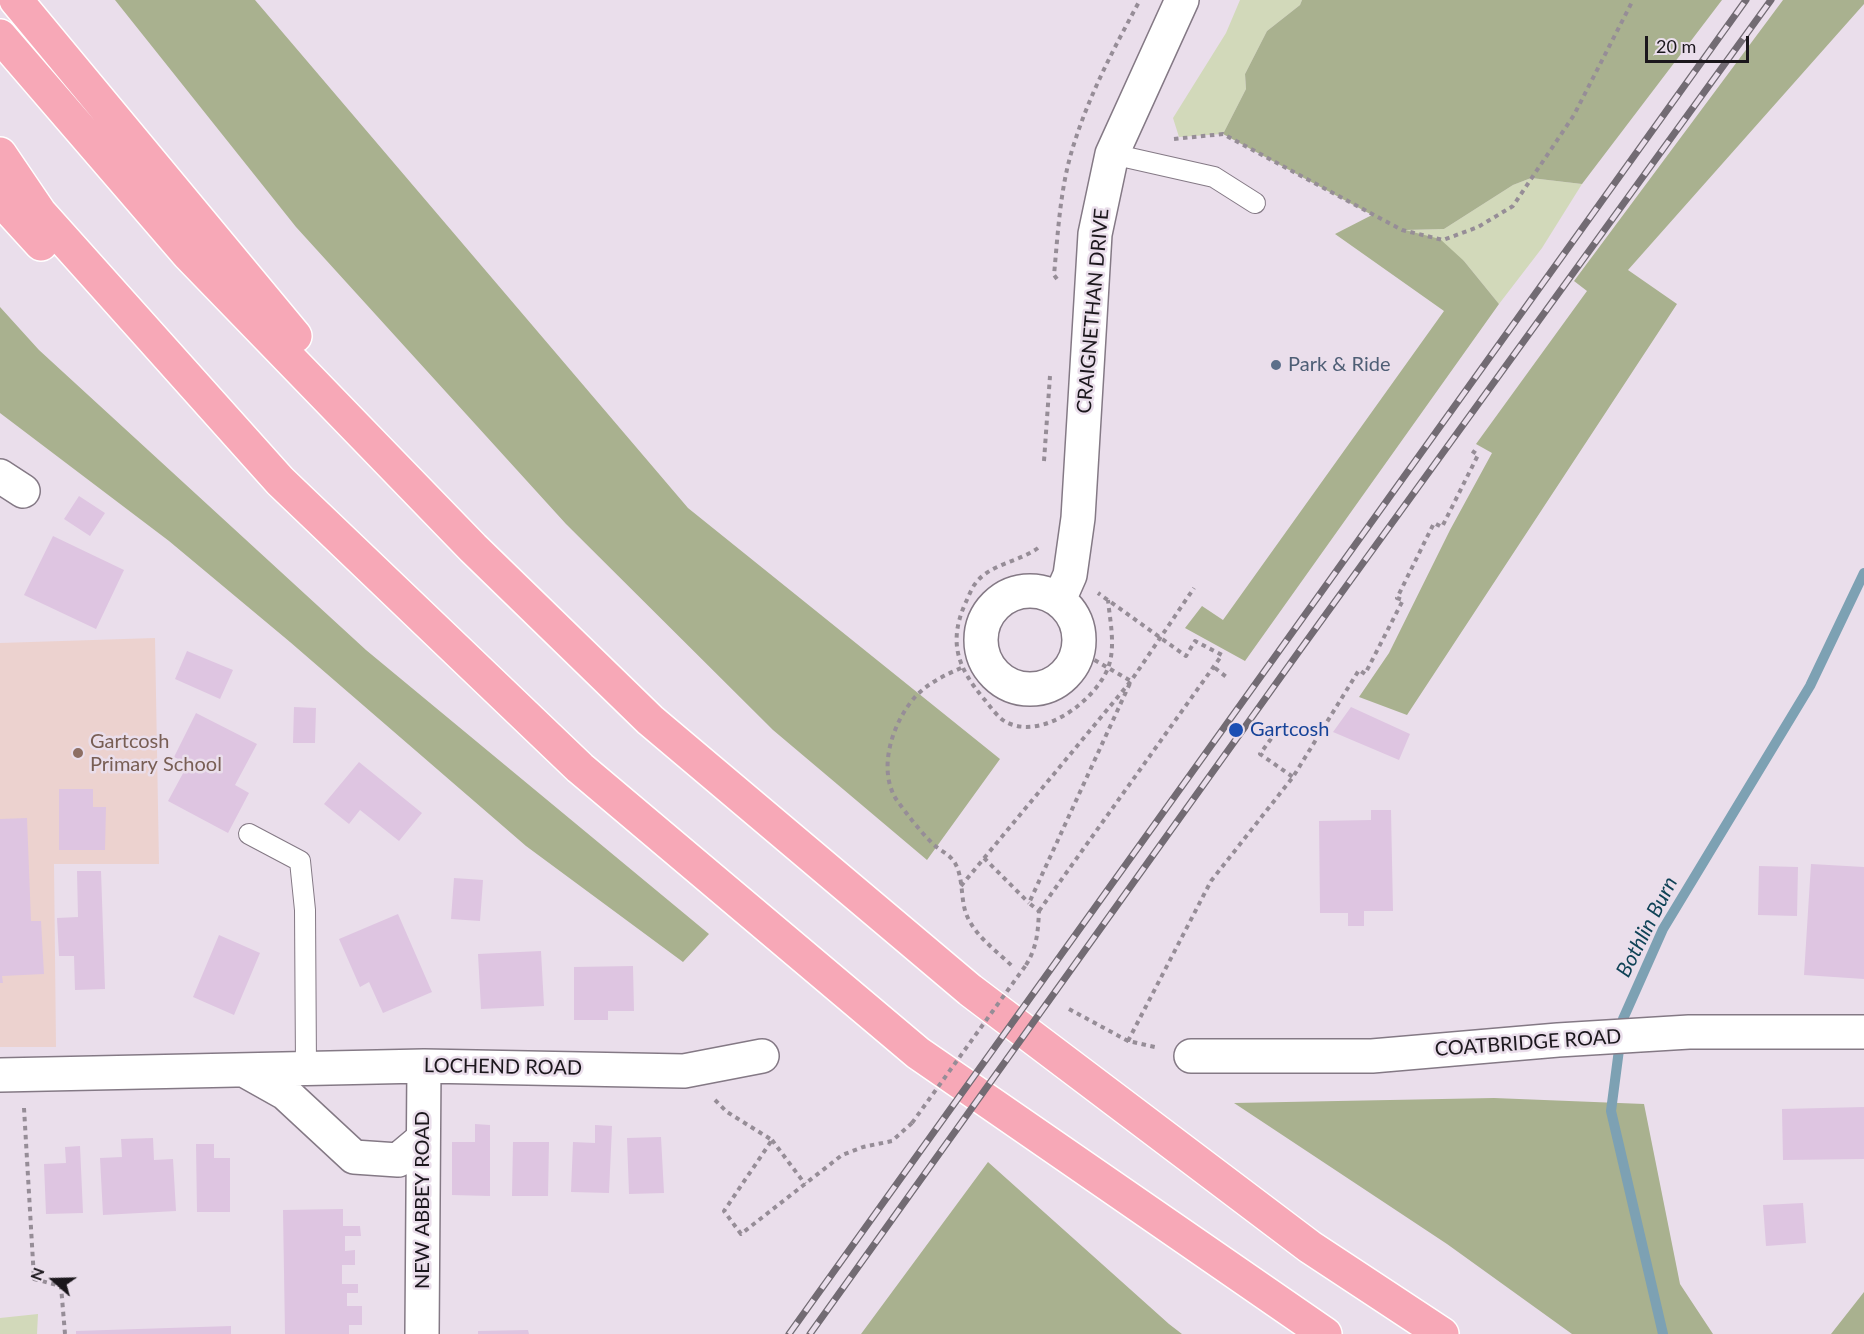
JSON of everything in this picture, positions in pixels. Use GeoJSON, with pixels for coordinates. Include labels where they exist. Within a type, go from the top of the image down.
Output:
{"type":"FeatureCollection","features":[{"type":"Feature","properties":{"kind":"highway"},"geometry":{"type":"LineString","coordinates":[[16,0],[473,548]]}},
{"type":"Feature","properties":{"kind":"highway"},"geometry":{"type":"LineString","coordinates":[[0,36],[188,254],[473,548],[650,720],[970,990],[1310,1247],[1442,1334]]}},
{"type":"Feature","properties":{"kind":"highway"},"geometry":{"type":"LineString","coordinates":[[0,154],[40,213],[280,481]]}},
{"type":"Feature","properties":{"kind":"highway"},"geometry":{"type":"LineString","coordinates":[[0,199],[170,385],[280,481],[580,768],[918,1053],[1325,1334]]}},
{"type":"Feature","properties":{"kind":"street","name":"CRAIGNETHAN DRIVE"},"geometry":{"type":"LineString","coordinates":[[1065,587],[1078,518],[1095,234],[1182,0]]}},
{"type":"Feature","properties":{"kind":"street"},"geometry":{"type":"LineString","coordinates":[[1065,587],[1070,610],[1077,623],[1079,651],[1072,666],[1062,679],[1048,687],[1033,690],[1017,689],[1002,682],[990,671],[980,641],[982,626],[989,612],[1000,600],[1014,593],[1030,590],[1045,593],[1065,587]]}},
{"type":"Feature","properties":{"kind":"street","name":"COATBRIDGE ROAD"},"geometry":{"type":"LineString","coordinates":[[1191,1056],[1372,1056],[1558,1040],[1689,1032],[1864,1032]]}},
{"type":"Feature","properties":{"kind":"street","name":"LOCHEND ROAD"},"geometry":{"type":"LineString","coordinates":[[12,1075],[423,1066],[684,1071],[762,1056]]}},
{"type":"Feature","properties":{"kind":"street","name":"NEW ABBEY ROAD"},"geometry":{"type":"LineString","coordinates":[[422,1334],[423,1066]]}},
{"type":"Feature","properties":{"kind":"street"},"geometry":{"type":"LineString","coordinates":[[242,1069],[285,1093],[354,1157],[398,1160],[423,1139]]}},
{"type":"Feature","properties":{"kind":"lane"},"geometry":{"type":"LineString","coordinates":[[1123,157],[1214,177],[1255,203]]}},
{"type":"Feature","properties":{"kind":"lane"},"geometry":{"type":"LineString","coordinates":[[249,834],[300,861],[305,910],[306,1068]]}},
{"type":"Feature","properties":{"kind":"path"},"geometry":{"type":"LineString","coordinates":[[1123,157],[1179,137],[1223,134],[1402,230],[1443,240],[1478,226],[1513,206],[1574,115],[1633,0]]}},
{"type":"Feature","properties":{"kind":"path"},"geometry":{"type":"LineString","coordinates":[[1128,1041],[1211,881],[1293,777],[1359,670],[1365,674],[1403,600],[1397,598],[1434,523],[1442,527],[1478,455],[1471,450]]}},
{"type":"Feature","properties":{"kind":"path"},"geometry":{"type":"LineString","coordinates":[[772,1140],[724,1212],[741,1234],[842,1155],[862,1147],[892,1141],[912,1123],[1026,965],[1034,951],[1038,935],[1039,911],[1215,668],[1222,655],[1195,641],[1186,656],[1162,637],[1065,587]]}},
{"type":"Feature","properties":{"kind":"path"},"geometry":{"type":"LineString","coordinates":[[961,886],[1131,681],[1194,588]]}},
{"type":"Feature","properties":{"kind":"path"},"geometry":{"type":"LineString","coordinates":[[1079,651],[1131,681]]}},
{"type":"Feature","properties":{"kind":"path"},"geometry":{"type":"LineString","coordinates":[[962,667],[936,680],[915,697],[903,715],[888,754],[888,777],[895,798],[932,844],[945,851],[955,864],[966,915],[975,930],[1013,967]]}},
{"type":"Feature","properties":{"kind":"path"},"geometry":{"type":"LineString","coordinates":[[1215,668],[1229,679]]}},
{"type":"Feature","properties":{"kind":"path"},"geometry":{"type":"LineString","coordinates":[[1029,903],[1131,681]]}},
{"type":"Feature","properties":{"kind":"path"},"geometry":{"type":"LineString","coordinates":[[1268,733],[1273,736],[1260,754],[1293,777]]}},
{"type":"Feature","properties":{"kind":"path"},"geometry":{"type":"LineString","coordinates":[[984,858],[1039,911]]}},
{"type":"Feature","properties":{"kind":"path"},"geometry":{"type":"LineString","coordinates":[[1069,1010],[1128,1041],[1191,1056]]}},
{"type":"Feature","properties":{"kind":"path"},"geometry":{"type":"LineString","coordinates":[[684,1071],[727,1112],[772,1140],[805,1184]]}},
{"type":"Feature","properties":{"kind":"path"},"geometry":{"type":"LineString","coordinates":[[12,1075],[34,1279],[61,1286],[65,1334]]}},
{"type":"Feature","properties":{"kind":"shaded area","name":"Gartcosh Primary School"},"geometry":{"type":"Polygon","coordinates":[[[155,638],[159,864],[54,864],[56,1047],[0,1047],[0,643],[155,638]]]}},
{"type":"Feature","properties":{"kind":"green space"},"geometry":{"type":"Polygon","coordinates":[[[115,0],[255,0],[688,508],[1000,759],[927,860],[773,730],[566,524],[296,227],[115,0]]]}},
{"type":"Feature","properties":{"kind":"green space"},"geometry":{"type":"Polygon","coordinates":[[[1240,0],[1302,0],[1300,5],[1267,31],[1245,74],[1246,89],[1223,134],[1179,137],[1173,118],[1226,33],[1240,0]]]}},
{"type":"Feature","properties":{"kind":"green space"},"geometry":{"type":"Polygon","coordinates":[[[1302,0],[1722,0],[1582,184],[1531,178],[1513,185],[1444,229],[1405,230],[1440,239],[1464,261],[1499,304],[1245,661],[1185,628],[1202,606],[1223,620],[1444,311],[1335,234],[1372,215],[1223,134],[1246,89],[1245,74],[1267,31],[1300,5],[1302,0]]]}},
{"type":"Feature","properties":{"kind":"green space"},"geometry":{"type":"Polygon","coordinates":[[[1783,0],[1864,0],[1864,4],[1628,270],[1677,304],[1407,715],[1359,697],[1389,653],[1450,530],[1492,453],[1476,444],[1587,291],[1574,281],[1783,0]]]}},
{"type":"Feature","properties":{"kind":"green space"},"geometry":{"type":"Polygon","coordinates":[[[1531,178],[1582,184],[1542,248],[1499,304],[1464,261],[1402,230],[1444,229],[1513,185],[1531,178]]]}},
{"type":"Feature","properties":{"kind":"green space"},"geometry":{"type":"Polygon","coordinates":[[[0,307],[39,350],[366,650],[709,934],[683,962],[526,846],[290,642],[169,541],[0,413],[0,307]]]}},
{"type":"Feature","properties":{"kind":"green space"},"geometry":{"type":"Polygon","coordinates":[[[1494,1098],[1644,1104],[1680,1284],[1713,1334],[1572,1334],[1447,1244],[1234,1103],[1494,1098]]]}},
{"type":"Feature","properties":{"kind":"green space"},"geometry":{"type":"Polygon","coordinates":[[[988,1162],[1169,1324],[1182,1334],[861,1334],[988,1162]]]}},
{"type":"Feature","properties":{"kind":"green space"},"geometry":{"type":"Polygon","coordinates":[[[1864,1292],[1864,1334],[1831,1334],[1864,1292]]]}},
{"type":"Feature","properties":{"kind":"green space"},"geometry":{"type":"Polygon","coordinates":[[[38,1314],[37,1334],[0,1334],[0,1318],[38,1314]]]}},
{"type":"Feature","properties":{"kind":"building"},"geometry":{"type":"Polygon","coordinates":[[[79,496],[105,513],[90,536],[64,519],[79,496]]]}},
{"type":"Feature","properties":{"kind":"building"},"geometry":{"type":"Polygon","coordinates":[[[53,536],[124,570],[96,629],[24,595],[53,536]]]}},
{"type":"Feature","properties":{"kind":"building"},"geometry":{"type":"Polygon","coordinates":[[[187,651],[233,670],[220,699],[175,679],[187,651]]]}},
{"type":"Feature","properties":{"kind":"building"},"geometry":{"type":"Polygon","coordinates":[[[294,707],[316,708],[315,743],[293,743],[294,707]]]}},
{"type":"Feature","properties":{"kind":"building"},"geometry":{"type":"Polygon","coordinates":[[[1351,707],[1410,734],[1399,760],[1333,732],[1351,707]]]}},
{"type":"Feature","properties":{"kind":"building"},"geometry":{"type":"Polygon","coordinates":[[[196,713],[257,744],[235,785],[249,793],[228,833],[168,801],[188,764],[174,757],[196,713]]]}},
{"type":"Feature","properties":{"kind":"building"},"geometry":{"type":"Polygon","coordinates":[[[359,762],[422,813],[399,841],[360,810],[349,824],[324,804],[359,762]]]}},
{"type":"Feature","properties":{"kind":"building"},"geometry":{"type":"Polygon","coordinates":[[[59,789],[93,789],[93,807],[106,807],[105,850],[59,850],[59,789]]]}},
{"type":"Feature","properties":{"kind":"building"},"geometry":{"type":"Polygon","coordinates":[[[1371,810],[1391,810],[1393,911],[1364,911],[1364,926],[1348,926],[1348,913],[1320,913],[1319,821],[1371,820],[1371,810]]]}},
{"type":"Feature","properties":{"kind":"building"},"geometry":{"type":"Polygon","coordinates":[[[27,818],[31,921],[41,921],[44,974],[2,976],[3,983],[0,983],[0,819],[27,818]]]}},
{"type":"Feature","properties":{"kind":"building"},"geometry":{"type":"Polygon","coordinates":[[[1811,864],[1864,867],[1864,979],[1804,975],[1811,864]]]}},
{"type":"Feature","properties":{"kind":"building"},"geometry":{"type":"Polygon","coordinates":[[[1759,866],[1798,867],[1797,916],[1758,915],[1759,866]]]}},
{"type":"Feature","properties":{"kind":"building"},"geometry":{"type":"Polygon","coordinates":[[[77,871],[101,871],[105,989],[75,990],[74,956],[59,956],[57,918],[78,917],[77,871]]]}},
{"type":"Feature","properties":{"kind":"building"},"geometry":{"type":"Polygon","coordinates":[[[454,878],[483,880],[480,921],[451,919],[454,878]]]}},
{"type":"Feature","properties":{"kind":"building"},"geometry":{"type":"Polygon","coordinates":[[[398,914],[432,992],[383,1013],[369,982],[360,987],[339,939],[398,914]]]}},
{"type":"Feature","properties":{"kind":"building"},"geometry":{"type":"Polygon","coordinates":[[[219,935],[260,953],[234,1015],[193,997],[219,935]]]}},
{"type":"Feature","properties":{"kind":"building"},"geometry":{"type":"Polygon","coordinates":[[[541,951],[544,1006],[481,1009],[478,954],[541,951]]]}},
{"type":"Feature","properties":{"kind":"building"},"geometry":{"type":"Polygon","coordinates":[[[633,966],[634,1011],[608,1011],[608,1020],[574,1020],[574,967],[633,966]]]}},
{"type":"Feature","properties":{"kind":"building"},"geometry":{"type":"Polygon","coordinates":[[[1864,1107],[1864,1159],[1783,1160],[1782,1109],[1864,1107]]]}},
{"type":"Feature","properties":{"kind":"building"},"geometry":{"type":"Polygon","coordinates":[[[475,1124],[490,1125],[490,1196],[452,1195],[452,1142],[475,1142],[475,1124]]]}},
{"type":"Feature","properties":{"kind":"building"},"geometry":{"type":"Polygon","coordinates":[[[595,1125],[612,1126],[609,1193],[571,1192],[573,1142],[595,1143],[595,1125]]]}},
{"type":"Feature","properties":{"kind":"building"},"geometry":{"type":"Polygon","coordinates":[[[661,1137],[664,1193],[629,1194],[627,1138],[661,1137]]]}},
{"type":"Feature","properties":{"kind":"building"},"geometry":{"type":"Polygon","coordinates":[[[153,1138],[154,1160],[173,1159],[176,1211],[103,1215],[100,1158],[122,1157],[121,1139],[153,1138]]]}},
{"type":"Feature","properties":{"kind":"building"},"geometry":{"type":"Polygon","coordinates":[[[513,1142],[549,1142],[548,1196],[512,1196],[513,1142]]]}},
{"type":"Feature","properties":{"kind":"building"},"geometry":{"type":"Polygon","coordinates":[[[196,1144],[214,1144],[214,1158],[230,1158],[230,1212],[197,1212],[196,1144]]]}},
{"type":"Feature","properties":{"kind":"building"},"geometry":{"type":"Polygon","coordinates":[[[80,1146],[83,1213],[46,1214],[44,1164],[66,1163],[65,1147],[80,1146]]]}},
{"type":"Feature","properties":{"kind":"building"},"geometry":{"type":"Polygon","coordinates":[[[1803,1203],[1806,1243],[1766,1246],[1763,1205],[1803,1203]]]}},
{"type":"Feature","properties":{"kind":"building"},"geometry":{"type":"Polygon","coordinates":[[[343,1209],[343,1226],[360,1226],[361,1236],[345,1236],[345,1251],[355,1250],[355,1265],[342,1265],[342,1284],[358,1284],[358,1293],[347,1293],[347,1306],[362,1306],[362,1325],[349,1325],[349,1334],[285,1334],[283,1210],[343,1209]]]}},
{"type":"Feature","properties":{"kind":"building"},"geometry":{"type":"Polygon","coordinates":[[[231,1326],[231,1334],[76,1334],[76,1331],[231,1326]]]}},
{"type":"Feature","properties":{"kind":"building"},"geometry":{"type":"Polygon","coordinates":[[[528,1330],[529,1334],[478,1334],[478,1331],[528,1330]]]}},
{"type":"Feature","properties":{"kind":"waterway","name":"Bothlin Burn"},"geometry":{"type":"LineString","coordinates":[[1663,1334],[1611,1111],[1623,1019],[1663,929],[1810,686],[1864,573]]}},
{"type":"Feature","properties":{"kind":"railway"},"geometry":{"type":"LineString","coordinates":[[789,1334],[1746,0]]}},
{"type":"Feature","properties":{"kind":"railway"},"geometry":{"type":"LineString","coordinates":[[810,1334],[1300,650],[1771,0]]}},
{"type":"Feature","properties":{"kind":"place","name":"Park & Ride"},"geometry":{"type":"Point","coordinates":[1276,365]}},
{"type":"Feature","properties":{"kind":"place","name":"Gartcosh"},"geometry":{"type":"Point","coordinates":[1236,730]}},
{"type":"Feature","properties":{"kind":"place","name":"Gartcosh Primary School"},"geometry":{"type":"Point","coordinates":[78,753]}}]}
